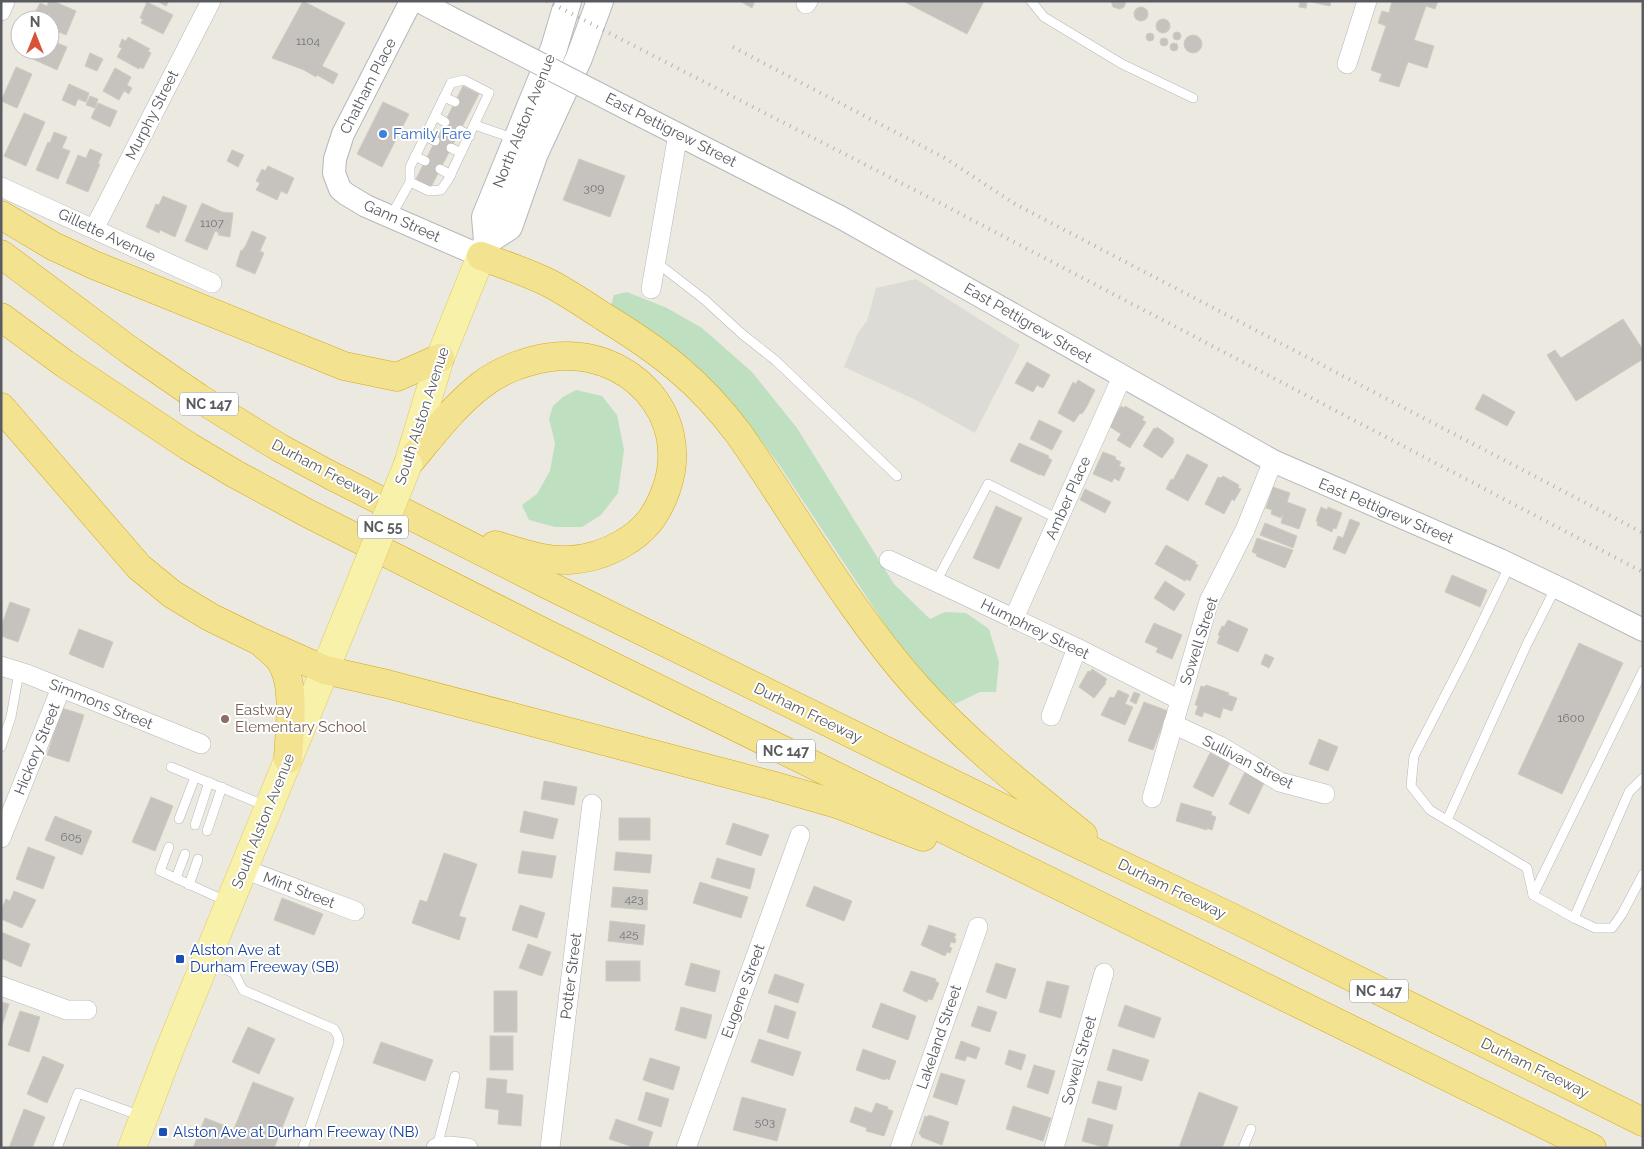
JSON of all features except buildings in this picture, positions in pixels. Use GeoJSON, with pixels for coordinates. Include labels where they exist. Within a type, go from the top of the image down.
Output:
{"type":"FeatureCollection","features":[{"type":"Feature","properties":{"kind":"highway"},"geometry":{"type":"LineString","coordinates":[[1,215],[53,246],[94,265],[344,366],[397,377],[440,358]]}},
{"type":"Feature","properties":{"kind":"highway"},"geometry":{"type":"LineString","coordinates":[[484,248],[565,292],[646,343],[664,356],[701,389],[739,434],[867,625],[919,689],[987,756],[1115,861]]}},
{"type":"Feature","properties":{"kind":"highway","name":"Durham Freeway"},"geometry":{"type":"LineString","coordinates":[[1,254],[132,352],[199,398],[321,471],[1023,818],[1231,917],[1643,1122]]}},
{"type":"Feature","properties":{"kind":"highway","name":"NC 147"},"geometry":{"type":"LineString","coordinates":[[1,317],[128,407],[235,474],[426,574],[1592,1148]]}},
{"type":"Feature","properties":{"kind":"highway"},"geometry":{"type":"LineString","coordinates":[[408,464],[444,421],[483,384],[503,372],[523,364],[560,356],[584,356],[602,361],[632,376],[648,391],[660,409],[669,429],[672,465],[670,479],[661,503],[655,515],[641,532],[609,552],[589,558],[567,560],[543,559],[433,527]]}},
{"type":"Feature","properties":{"kind":"highway"},"geometry":{"type":"LineString","coordinates":[[1,407],[138,567],[189,605],[257,640],[325,670],[387,684],[771,785],[837,804],[968,856],[1026,870]]}},
{"type":"Feature","properties":{"kind":"highway"},"geometry":{"type":"LineString","coordinates":[[257,640],[280,659],[287,676],[290,702],[288,759]]}},
{"type":"Feature","properties":{"kind":"main road","name":"North Alston Avenue"},"geometry":{"type":"LineString","coordinates":[[484,248],[485,217],[554,48],[568,1]]}},
{"type":"Feature","properties":{"kind":"main road"},"geometry":{"type":"LineString","coordinates":[[484,248],[509,227],[535,153],[579,58],[600,1]]}},
{"type":"Feature","properties":{"kind":"main road","name":"South Alston Avenue"},"geometry":{"type":"LineString","coordinates":[[132,1148],[408,464],[440,358],[484,248]]}},
{"type":"Feature","properties":{"kind":"street"},"geometry":{"type":"LineString","coordinates":[[1,11],[5,1]]}},
{"type":"Feature","properties":{"kind":"street","name":"Murphy Street"},"geometry":{"type":"LineString","coordinates":[[94,229],[211,1]]}},
{"type":"Feature","properties":{"kind":"street","name":"Chatham Place"},"geometry":{"type":"LineString","coordinates":[[334,173],[335,159],[343,134],[411,1]]}},
{"type":"Feature","properties":{"kind":"street","name":"East Pettigrew Street"},"geometry":{"type":"LineString","coordinates":[[419,1],[840,217],[1273,461],[1510,565],[1643,630]]}},
{"type":"Feature","properties":{"kind":"street"},"geometry":{"type":"LineString","coordinates":[[1347,64],[1366,1]]}},
{"type":"Feature","properties":{"kind":"street"},"geometry":{"type":"LineString","coordinates":[[650,289],[678,134]]}},
{"type":"Feature","properties":{"kind":"street","name":"Gann Street"},"geometry":{"type":"LineString","coordinates":[[334,173],[340,188],[346,194],[366,206],[484,248]]}},
{"type":"Feature","properties":{"kind":"street","name":"Gillette Avenue"},"geometry":{"type":"LineString","coordinates":[[1,187],[212,283]]}},
{"type":"Feature","properties":{"kind":"street","name":"Amber Place"},"geometry":{"type":"LineString","coordinates":[[1014,618],[1122,377]]}},
{"type":"Feature","properties":{"kind":"street","name":"Sowell Street"},"geometry":{"type":"LineString","coordinates":[[1152,798],[1209,601],[1244,530],[1273,461]]}},
{"type":"Feature","properties":{"kind":"street","name":"Humphrey Street"},"geometry":{"type":"LineString","coordinates":[[889,560],[1077,648],[1180,700]]}},
{"type":"Feature","properties":{"kind":"street"},"geometry":{"type":"LineString","coordinates":[[1051,716],[1077,648]]}},
{"type":"Feature","properties":{"kind":"street","name":"Simmons Street"},"geometry":{"type":"LineString","coordinates":[[10,669],[201,744]]}},
{"type":"Feature","properties":{"kind":"street","name":"Hickory Street"},"geometry":{"type":"LineString","coordinates":[[1,838],[62,688]]}},
{"type":"Feature","properties":{"kind":"street","name":"Sullivan Street"},"geometry":{"type":"LineString","coordinates":[[1173,724],[1220,746],[1280,782],[1325,794]]}},
{"type":"Feature","properties":{"kind":"street","name":"Potter Street"},"geometry":{"type":"LineString","coordinates":[[550,1148],[592,804]]}},
{"type":"Feature","properties":{"kind":"street","name":"Eugene Street"},"geometry":{"type":"LineString","coordinates":[[686,1148],[800,835]]}},
{"type":"Feature","properties":{"kind":"street","name":"Mint Street"},"geometry":{"type":"LineString","coordinates":[[244,868],[355,912]]}},
{"type":"Feature","properties":{"kind":"street","name":"Lakeland Street"},"geometry":{"type":"LineString","coordinates":[[900,1148],[978,926]]}},
{"type":"Feature","properties":{"kind":"street","name":"Sowell Street"},"geometry":{"type":"LineString","coordinates":[[1054,1148],[1104,973]]}},
{"type":"Feature","properties":{"kind":"street"},"geometry":{"type":"LineString","coordinates":[[1,986],[67,1010],[87,1010]]}},
{"type":"Feature","properties":{"kind":"street"},"geometry":{"type":"LineString","coordinates":[[437,1148],[449,1146],[468,1148]]}},
{"type":"Feature","properties":{"kind":"lane"},"geometry":{"type":"LineString","coordinates":[[1031,1],[1044,18],[1122,64],[1193,98]]}},
{"type":"Feature","properties":{"kind":"lane"},"geometry":{"type":"LineString","coordinates":[[391,216],[410,182],[410,167],[451,83],[464,80],[490,94],[451,175],[441,190],[429,191],[410,182]]}},
{"type":"Feature","properties":{"kind":"lane"},"geometry":{"type":"LineString","coordinates":[[444,97],[455,102]]}},
{"type":"Feature","properties":{"kind":"lane"},"geometry":{"type":"LineString","coordinates":[[470,110],[480,116]]}},
{"type":"Feature","properties":{"kind":"lane"},"geometry":{"type":"LineString","coordinates":[[435,116],[445,122]]}},
{"type":"Feature","properties":{"kind":"lane"},"geometry":{"type":"LineString","coordinates":[[476,125],[517,139]]}},
{"type":"Feature","properties":{"kind":"lane"},"geometry":{"type":"LineString","coordinates":[[460,130],[470,136]]}},
{"type":"Feature","properties":{"kind":"lane"},"geometry":{"type":"LineString","coordinates":[[425,136],[435,141]]}},
{"type":"Feature","properties":{"kind":"lane"},"geometry":{"type":"LineString","coordinates":[[450,148],[461,153]]}},
{"type":"Feature","properties":{"kind":"lane"},"geometry":{"type":"LineString","coordinates":[[415,156],[425,161]]}},
{"type":"Feature","properties":{"kind":"lane"},"geometry":{"type":"LineString","coordinates":[[440,169],[451,175]]}},
{"type":"Feature","properties":{"kind":"lane"},"geometry":{"type":"LineString","coordinates":[[656,262],[705,300],[742,334],[775,360],[897,476]]}},
{"type":"Feature","properties":{"kind":"lane"},"geometry":{"type":"LineString","coordinates":[[936,582],[988,484],[1058,519]]}},
{"type":"Feature","properties":{"kind":"lane"},"geometry":{"type":"LineString","coordinates":[[1510,565],[1414,756],[1410,786],[1430,810],[1527,868],[1533,895],[1595,928],[1612,928],[1622,914],[1643,874]]}},
{"type":"Feature","properties":{"kind":"lane"},"geometry":{"type":"LineString","coordinates":[[1447,820],[1527,644],[1556,587]]}},
{"type":"Feature","properties":{"kind":"lane"},"geometry":{"type":"LineString","coordinates":[[1,747],[11,717],[10,669]]}},
{"type":"Feature","properties":{"kind":"lane"},"geometry":{"type":"LineString","coordinates":[[1533,895],[1643,671]]}},
{"type":"Feature","properties":{"kind":"lane"},"geometry":{"type":"LineString","coordinates":[[172,767],[269,807]]}},
{"type":"Feature","properties":{"kind":"lane"},"geometry":{"type":"LineString","coordinates":[[180,819],[195,777]]}},
{"type":"Feature","properties":{"kind":"lane"},"geometry":{"type":"LineString","coordinates":[[1574,918],[1629,792],[1643,778]]}},
{"type":"Feature","properties":{"kind":"lane"},"geometry":{"type":"LineString","coordinates":[[194,825],[208,782]]}},
{"type":"Feature","properties":{"kind":"lane"},"geometry":{"type":"LineString","coordinates":[[207,831],[222,787]]}},
{"type":"Feature","properties":{"kind":"lane"},"geometry":{"type":"LineString","coordinates":[[169,847],[160,871],[230,903]]}},
{"type":"Feature","properties":{"kind":"lane"},"geometry":{"type":"LineString","coordinates":[[176,878],[185,854]]}},
{"type":"Feature","properties":{"kind":"lane"},"geometry":{"type":"LineString","coordinates":[[189,885],[198,859]]}},
{"type":"Feature","properties":{"kind":"lane"},"geometry":{"type":"LineString","coordinates":[[206,962],[234,973],[242,990],[334,1028],[339,1042],[303,1148]]}},
{"type":"Feature","properties":{"kind":"lane"},"geometry":{"type":"LineString","coordinates":[[437,1148],[456,1076]]}},
{"type":"Feature","properties":{"kind":"lane"},"geometry":{"type":"LineString","coordinates":[[57,1148],[78,1093],[144,1117]]}},
{"type":"Feature","properties":{"kind":"lane"},"geometry":{"type":"LineString","coordinates":[[1244,1148],[1251,1129]]}},
{"type":"Feature","properties":{"kind":"shaded area"},"geometry":{"type":"Polygon","coordinates":[[[916,279],[1020,345],[975,433],[916,400],[844,367],[858,333],[867,321],[876,288],[916,279]]]}},
{"type":"Feature","properties":{"kind":"green space"},"geometry":{"type":"Polygon","coordinates":[[[627,292],[667,308],[702,328],[752,372],[797,428],[894,584],[930,619],[945,612],[966,613],[989,629],[999,662],[996,692],[980,692],[955,704],[936,688],[903,652],[780,466],[731,401],[688,358],[611,305],[614,295],[627,292]]]}},
{"type":"Feature","properties":{"kind":"green space"},"geometry":{"type":"Polygon","coordinates":[[[576,390],[602,396],[617,415],[624,450],[618,493],[601,515],[582,527],[555,527],[529,520],[522,505],[537,494],[550,471],[555,443],[549,419],[553,406],[563,397],[576,390]]]}},
{"type":"Feature","properties":{"kind":"railway"},"geometry":{"type":"LineString","coordinates":[[547,1],[938,202],[1643,572]]}},
{"type":"Feature","properties":{"kind":"railway"},"geometry":{"type":"LineString","coordinates":[[733,47],[945,158],[1015,204],[1643,533]]}},
{"type":"Feature","properties":{"kind":"place","name":"Family Fare"},"geometry":{"type":"Point","coordinates":[383,134]}},
{"type":"Feature","properties":{"kind":"place","name":"Eastway Elementary School"},"geometry":{"type":"Point","coordinates":[225,719]}},
{"type":"Feature","properties":{"kind":"place","name":"Alston Ave at Durham Freeway (SB)"},"geometry":{"type":"Point","coordinates":[180,959]}},
{"type":"Feature","properties":{"kind":"place","name":"Alston Ave at Durham Freeway (NB)"},"geometry":{"type":"Point","coordinates":[163,1132]}}]}
